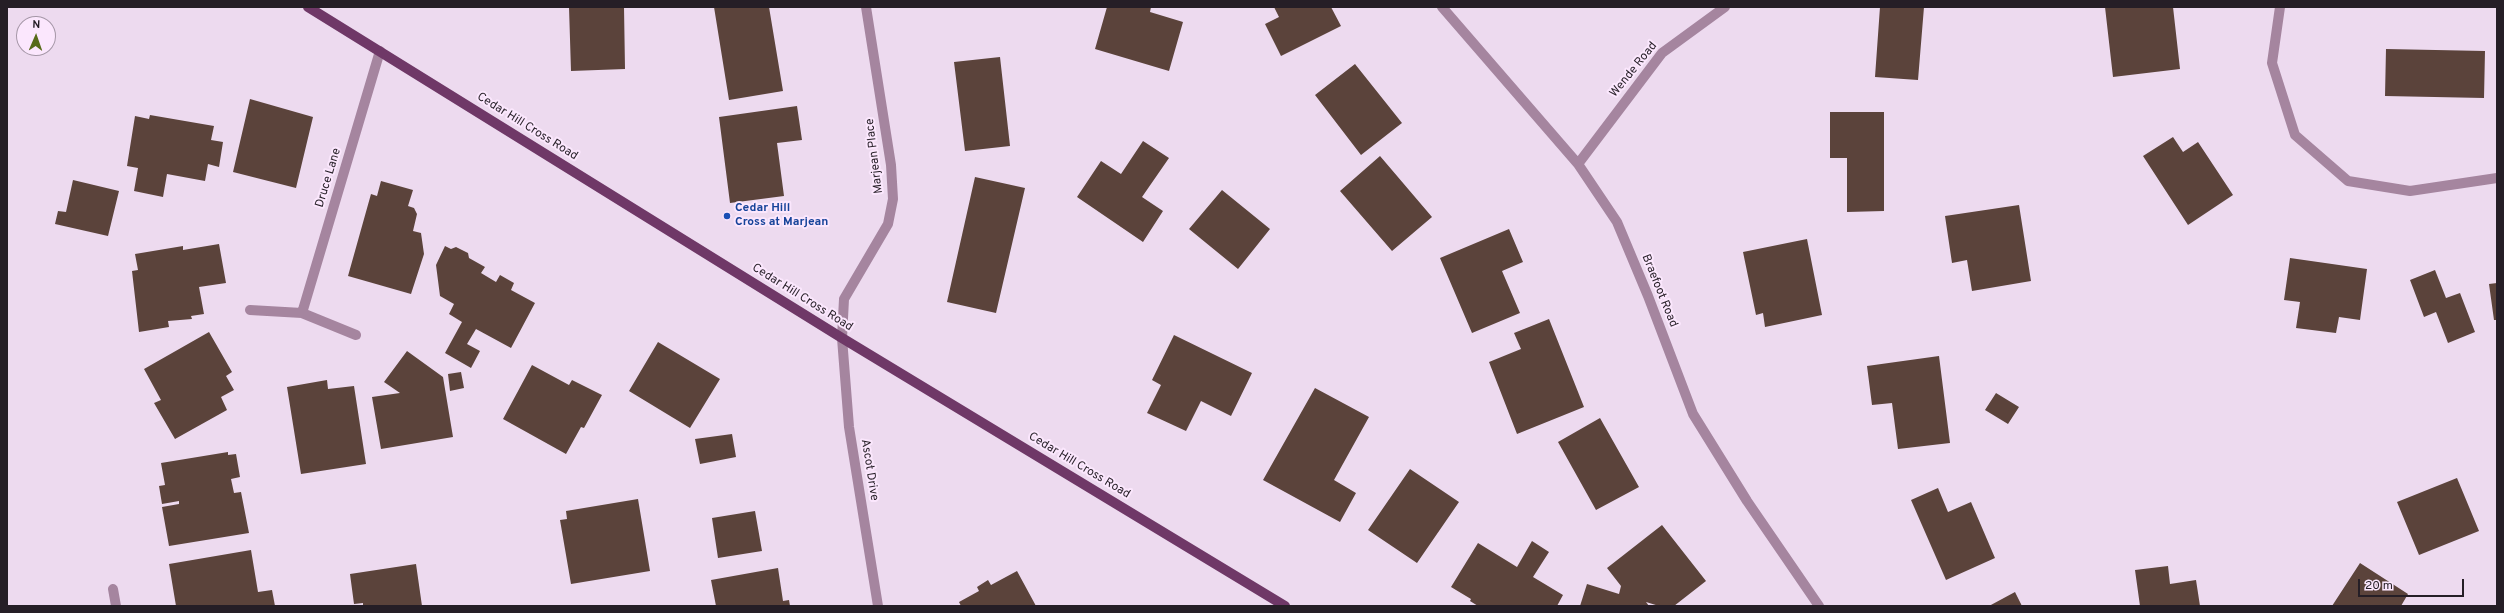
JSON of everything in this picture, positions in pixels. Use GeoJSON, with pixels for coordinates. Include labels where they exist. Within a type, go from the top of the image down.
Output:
{"type":"FeatureCollection","features":[{"type":"Feature","properties":{"kind":"main road","name":"Cedar Hill Cross Road"},"geometry":{"type":"LineString","coordinates":[[308,7],[842,338],[1285,606]]}},
{"type":"Feature","properties":{"kind":"street","name":"Marjean Place"},"geometry":{"type":"LineString","coordinates":[[842,338],[844,299],[888,224],[893,199],[891,165],[866,7]]}},
{"type":"Feature","properties":{"kind":"street","name":"Braefoot Road"},"geometry":{"type":"LineString","coordinates":[[1442,7],[1578,164],[1617,222],[1648,296],[1693,414],[1748,501],[1820,606]]}},
{"type":"Feature","properties":{"kind":"street","name":"Wende Road"},"geometry":{"type":"LineString","coordinates":[[1578,164],[1662,53],[1725,7]]}},
{"type":"Feature","properties":{"kind":"street"},"geometry":{"type":"LineString","coordinates":[[2280,7],[2272,63],[2295,135],[2348,181],[2410,191],[2497,178]]}},
{"type":"Feature","properties":{"kind":"street","name":"Druce Lane"},"geometry":{"type":"LineString","coordinates":[[302,313],[380,51]]}},
{"type":"Feature","properties":{"kind":"street"},"geometry":{"type":"LineString","coordinates":[[250,310],[302,313],[356,335]]}},
{"type":"Feature","properties":{"kind":"street","name":"Ascot Drive"},"geometry":{"type":"LineString","coordinates":[[842,338],[849,427],[878,606]]}},
{"type":"Feature","properties":{"kind":"street"},"geometry":{"type":"LineString","coordinates":[[113,589],[116,606]]}},
{"type":"Feature","properties":{"kind":"building"},"geometry":{"type":"Polygon","coordinates":[[[569,7],[624,7],[625,69],[571,71],[569,7]]]}},
{"type":"Feature","properties":{"kind":"building"},"geometry":{"type":"Polygon","coordinates":[[[714,7],[769,7],[783,91],[729,100],[714,7]]]}},
{"type":"Feature","properties":{"kind":"building"},"geometry":{"type":"Polygon","coordinates":[[[1107,7],[1151,7],[1150,12],[1183,22],[1169,71],[1095,49],[1107,7]]]}},
{"type":"Feature","properties":{"kind":"building"},"geometry":{"type":"Polygon","coordinates":[[[1274,7],[1331,7],[1341,26],[1281,56],[1265,24],[1279,17],[1274,7]]]}},
{"type":"Feature","properties":{"kind":"building"},"geometry":{"type":"Polygon","coordinates":[[[1880,7],[1924,7],[1918,80],[1875,77],[1880,7]]]}},
{"type":"Feature","properties":{"kind":"building"},"geometry":{"type":"Polygon","coordinates":[[[2105,7],[2173,7],[2180,69],[2113,77],[2105,7]]]}},
{"type":"Feature","properties":{"kind":"building"},"geometry":{"type":"Polygon","coordinates":[[[2386,49],[2485,51],[2484,98],[2385,96],[2386,49]]]}},
{"type":"Feature","properties":{"kind":"building"},"geometry":{"type":"Polygon","coordinates":[[[1000,57],[1010,146],[965,151],[954,62],[1000,57]]]}},
{"type":"Feature","properties":{"kind":"building"},"geometry":{"type":"Polygon","coordinates":[[[1355,64],[1402,123],[1361,155],[1315,95],[1355,64]]]}},
{"type":"Feature","properties":{"kind":"building"},"geometry":{"type":"Polygon","coordinates":[[[250,99],[313,117],[296,188],[233,172],[250,99]]]}},
{"type":"Feature","properties":{"kind":"building"},"geometry":{"type":"Polygon","coordinates":[[[797,106],[802,140],[777,143],[784,196],[730,203],[719,117],[797,106]]]}},
{"type":"Feature","properties":{"kind":"building"},"geometry":{"type":"Polygon","coordinates":[[[1830,112],[1884,112],[1884,211],[1847,212],[1847,158],[1830,158],[1830,112]]]}},
{"type":"Feature","properties":{"kind":"building"},"geometry":{"type":"Polygon","coordinates":[[[150,115],[214,126],[211,140],[223,142],[219,167],[208,164],[205,181],[167,174],[163,197],[134,191],[138,168],[127,166],[135,116],[149,119],[150,115]]]}},
{"type":"Feature","properties":{"kind":"building"},"geometry":{"type":"Polygon","coordinates":[[[2173,137],[2183,152],[2198,142],[2233,195],[2188,225],[2143,156],[2173,137]]]}},
{"type":"Feature","properties":{"kind":"building"},"geometry":{"type":"Polygon","coordinates":[[[1143,141],[1169,158],[1142,197],[1163,211],[1143,242],[1077,197],[1101,161],[1121,174],[1143,141]]]}},
{"type":"Feature","properties":{"kind":"building"},"geometry":{"type":"Polygon","coordinates":[[[1380,156],[1432,217],[1392,251],[1340,191],[1380,156]]]}},
{"type":"Feature","properties":{"kind":"building"},"geometry":{"type":"Polygon","coordinates":[[[975,177],[1025,188],[996,313],[947,302],[975,177]]]}},
{"type":"Feature","properties":{"kind":"building"},"geometry":{"type":"Polygon","coordinates":[[[73,180],[119,191],[108,236],[55,224],[58,211],[66,212],[73,180]]]}},
{"type":"Feature","properties":{"kind":"building"},"geometry":{"type":"Polygon","coordinates":[[[381,181],[413,190],[408,206],[414,208],[417,214],[413,231],[421,233],[424,254],[411,294],[348,276],[371,194],[377,196],[381,181]]]}},
{"type":"Feature","properties":{"kind":"building"},"geometry":{"type":"Polygon","coordinates":[[[1222,190],[1270,229],[1238,269],[1189,229],[1222,190]]]}},
{"type":"Feature","properties":{"kind":"building"},"geometry":{"type":"Polygon","coordinates":[[[2019,205],[2031,281],[1972,291],[1967,260],[1952,263],[1945,216],[2019,205]]]}},
{"type":"Feature","properties":{"kind":"building"},"geometry":{"type":"Polygon","coordinates":[[[1509,229],[1523,262],[1502,271],[1520,313],[1472,333],[1440,258],[1509,229]]]}},
{"type":"Feature","properties":{"kind":"building"},"geometry":{"type":"Polygon","coordinates":[[[1807,239],[1822,315],[1765,327],[1763,313],[1756,315],[1743,252],[1807,239]]]}},
{"type":"Feature","properties":{"kind":"building"},"geometry":{"type":"Polygon","coordinates":[[[219,244],[226,283],[199,287],[204,314],[191,316],[192,319],[168,321],[169,327],[139,332],[132,271],[138,270],[135,254],[183,246],[183,250],[219,244]]]}},
{"type":"Feature","properties":{"kind":"building"},"geometry":{"type":"Polygon","coordinates":[[[445,246],[451,249],[456,247],[468,253],[469,258],[485,267],[481,273],[496,282],[500,275],[514,283],[511,290],[535,303],[511,348],[476,329],[467,344],[480,351],[471,368],[445,353],[462,322],[449,314],[454,304],[440,296],[436,265],[445,246]]]}},
{"type":"Feature","properties":{"kind":"building"},"geometry":{"type":"Polygon","coordinates":[[[2290,258],[2367,269],[2360,320],[2339,317],[2336,333],[2296,328],[2300,302],[2284,300],[2290,258]]]}},
{"type":"Feature","properties":{"kind":"building"},"geometry":{"type":"Polygon","coordinates":[[[2435,270],[2446,298],[2460,293],[2475,332],[2448,343],[2436,312],[2424,317],[2410,280],[2435,270]]]}},
{"type":"Feature","properties":{"kind":"building"},"geometry":{"type":"Polygon","coordinates":[[[2497,283],[2497,320],[2494,320],[2489,284],[2497,283]]]}},
{"type":"Feature","properties":{"kind":"building"},"geometry":{"type":"Polygon","coordinates":[[[1549,319],[1584,407],[1517,434],[1489,362],[1521,349],[1514,333],[1549,319]]]}},
{"type":"Feature","properties":{"kind":"building"},"geometry":{"type":"Polygon","coordinates":[[[209,332],[232,372],[226,376],[234,390],[221,397],[227,410],[175,439],[154,403],[161,400],[144,369],[209,332]]]}},
{"type":"Feature","properties":{"kind":"building"},"geometry":{"type":"Polygon","coordinates":[[[1174,335],[1252,373],[1231,416],[1201,401],[1186,431],[1147,413],[1161,385],[1152,380],[1174,335]]]}},
{"type":"Feature","properties":{"kind":"building"},"geometry":{"type":"Polygon","coordinates":[[[658,342],[720,379],[690,428],[629,391],[658,342]]]}},
{"type":"Feature","properties":{"kind":"building"},"geometry":{"type":"Polygon","coordinates":[[[407,351],[443,377],[453,437],[381,449],[372,397],[400,393],[384,382],[407,351]]]}},
{"type":"Feature","properties":{"kind":"building"},"geometry":{"type":"Polygon","coordinates":[[[1939,356],[1950,443],[1898,449],[1892,403],[1872,405],[1867,366],[1939,356]]]}},
{"type":"Feature","properties":{"kind":"building"},"geometry":{"type":"Polygon","coordinates":[[[532,365],[569,385],[572,380],[602,395],[584,428],[581,427],[566,454],[503,419],[532,365]]]}},
{"type":"Feature","properties":{"kind":"building"},"geometry":{"type":"Polygon","coordinates":[[[461,372],[464,388],[450,391],[448,374],[461,372]]]}},
{"type":"Feature","properties":{"kind":"building"},"geometry":{"type":"Polygon","coordinates":[[[327,380],[328,389],[354,386],[366,464],[301,474],[287,387],[327,380]]]}},
{"type":"Feature","properties":{"kind":"building"},"geometry":{"type":"Polygon","coordinates":[[[1315,388],[1369,417],[1334,480],[1356,493],[1340,522],[1263,480],[1315,388]]]}},
{"type":"Feature","properties":{"kind":"building"},"geometry":{"type":"Polygon","coordinates":[[[1996,393],[2019,407],[2008,424],[1985,410],[1996,393]]]}},
{"type":"Feature","properties":{"kind":"building"},"geometry":{"type":"Polygon","coordinates":[[[1600,418],[1639,487],[1596,510],[1558,442],[1600,418]]]}},
{"type":"Feature","properties":{"kind":"building"},"geometry":{"type":"Polygon","coordinates":[[[732,434],[736,457],[700,464],[695,439],[732,434]]]}},
{"type":"Feature","properties":{"kind":"building"},"geometry":{"type":"Polygon","coordinates":[[[228,452],[228,455],[236,454],[240,477],[231,479],[234,493],[241,492],[249,533],[169,546],[162,507],[179,504],[179,501],[162,504],[159,486],[165,485],[161,463],[228,452]]]}},
{"type":"Feature","properties":{"kind":"building"},"geometry":{"type":"Polygon","coordinates":[[[1410,469],[1459,502],[1417,563],[1368,530],[1410,469]]]}},
{"type":"Feature","properties":{"kind":"building"},"geometry":{"type":"Polygon","coordinates":[[[2457,478],[2479,531],[2419,555],[2397,502],[2457,478]]]}},
{"type":"Feature","properties":{"kind":"building"},"geometry":{"type":"Polygon","coordinates":[[[1938,488],[1948,512],[1971,502],[1995,558],[1946,580],[1911,500],[1938,488]]]}},
{"type":"Feature","properties":{"kind":"building"},"geometry":{"type":"Polygon","coordinates":[[[638,499],[650,571],[571,584],[560,520],[567,519],[566,511],[638,499]]]}},
{"type":"Feature","properties":{"kind":"building"},"geometry":{"type":"Polygon","coordinates":[[[755,511],[762,551],[718,558],[712,518],[755,511]]]}},
{"type":"Feature","properties":{"kind":"building"},"geometry":{"type":"Polygon","coordinates":[[[1662,525],[1706,581],[1674,606],[1659,606],[1646,602],[1649,606],[1580,606],[1587,584],[1619,594],[1621,586],[1607,568],[1662,525]]]}},
{"type":"Feature","properties":{"kind":"building"},"geometry":{"type":"Polygon","coordinates":[[[1532,541],[1549,552],[1533,577],[1563,595],[1557,606],[1478,606],[1470,601],[1471,599],[1451,587],[1478,543],[1517,567],[1532,541]]]}},
{"type":"Feature","properties":{"kind":"building"},"geometry":{"type":"Polygon","coordinates":[[[251,550],[258,592],[272,590],[275,606],[176,606],[169,564],[251,550]]]}},
{"type":"Feature","properties":{"kind":"building"},"geometry":{"type":"Polygon","coordinates":[[[2360,563],[2408,594],[2401,606],[2332,606],[2360,563]]]}},
{"type":"Feature","properties":{"kind":"building"},"geometry":{"type":"Polygon","coordinates":[[[416,564],[422,606],[363,606],[363,603],[354,604],[350,574],[416,564]]]}},
{"type":"Feature","properties":{"kind":"building"},"geometry":{"type":"Polygon","coordinates":[[[2168,566],[2170,584],[2196,580],[2200,606],[2140,606],[2135,570],[2168,566]]]}},
{"type":"Feature","properties":{"kind":"building"},"geometry":{"type":"Polygon","coordinates":[[[778,568],[783,601],[789,600],[790,606],[716,606],[711,580],[778,568]]]}},
{"type":"Feature","properties":{"kind":"building"},"geometry":{"type":"Polygon","coordinates":[[[1017,571],[1036,606],[961,606],[959,602],[979,591],[977,587],[988,580],[991,585],[1017,571]]]}},
{"type":"Feature","properties":{"kind":"building"},"geometry":{"type":"Polygon","coordinates":[[[2015,592],[2022,606],[1989,606],[2015,592]]]}},
{"type":"Feature","properties":{"kind":"place","name":"Cedar Hill Cross at Marjean"},"geometry":{"type":"Point","coordinates":[727,216]}}]}
